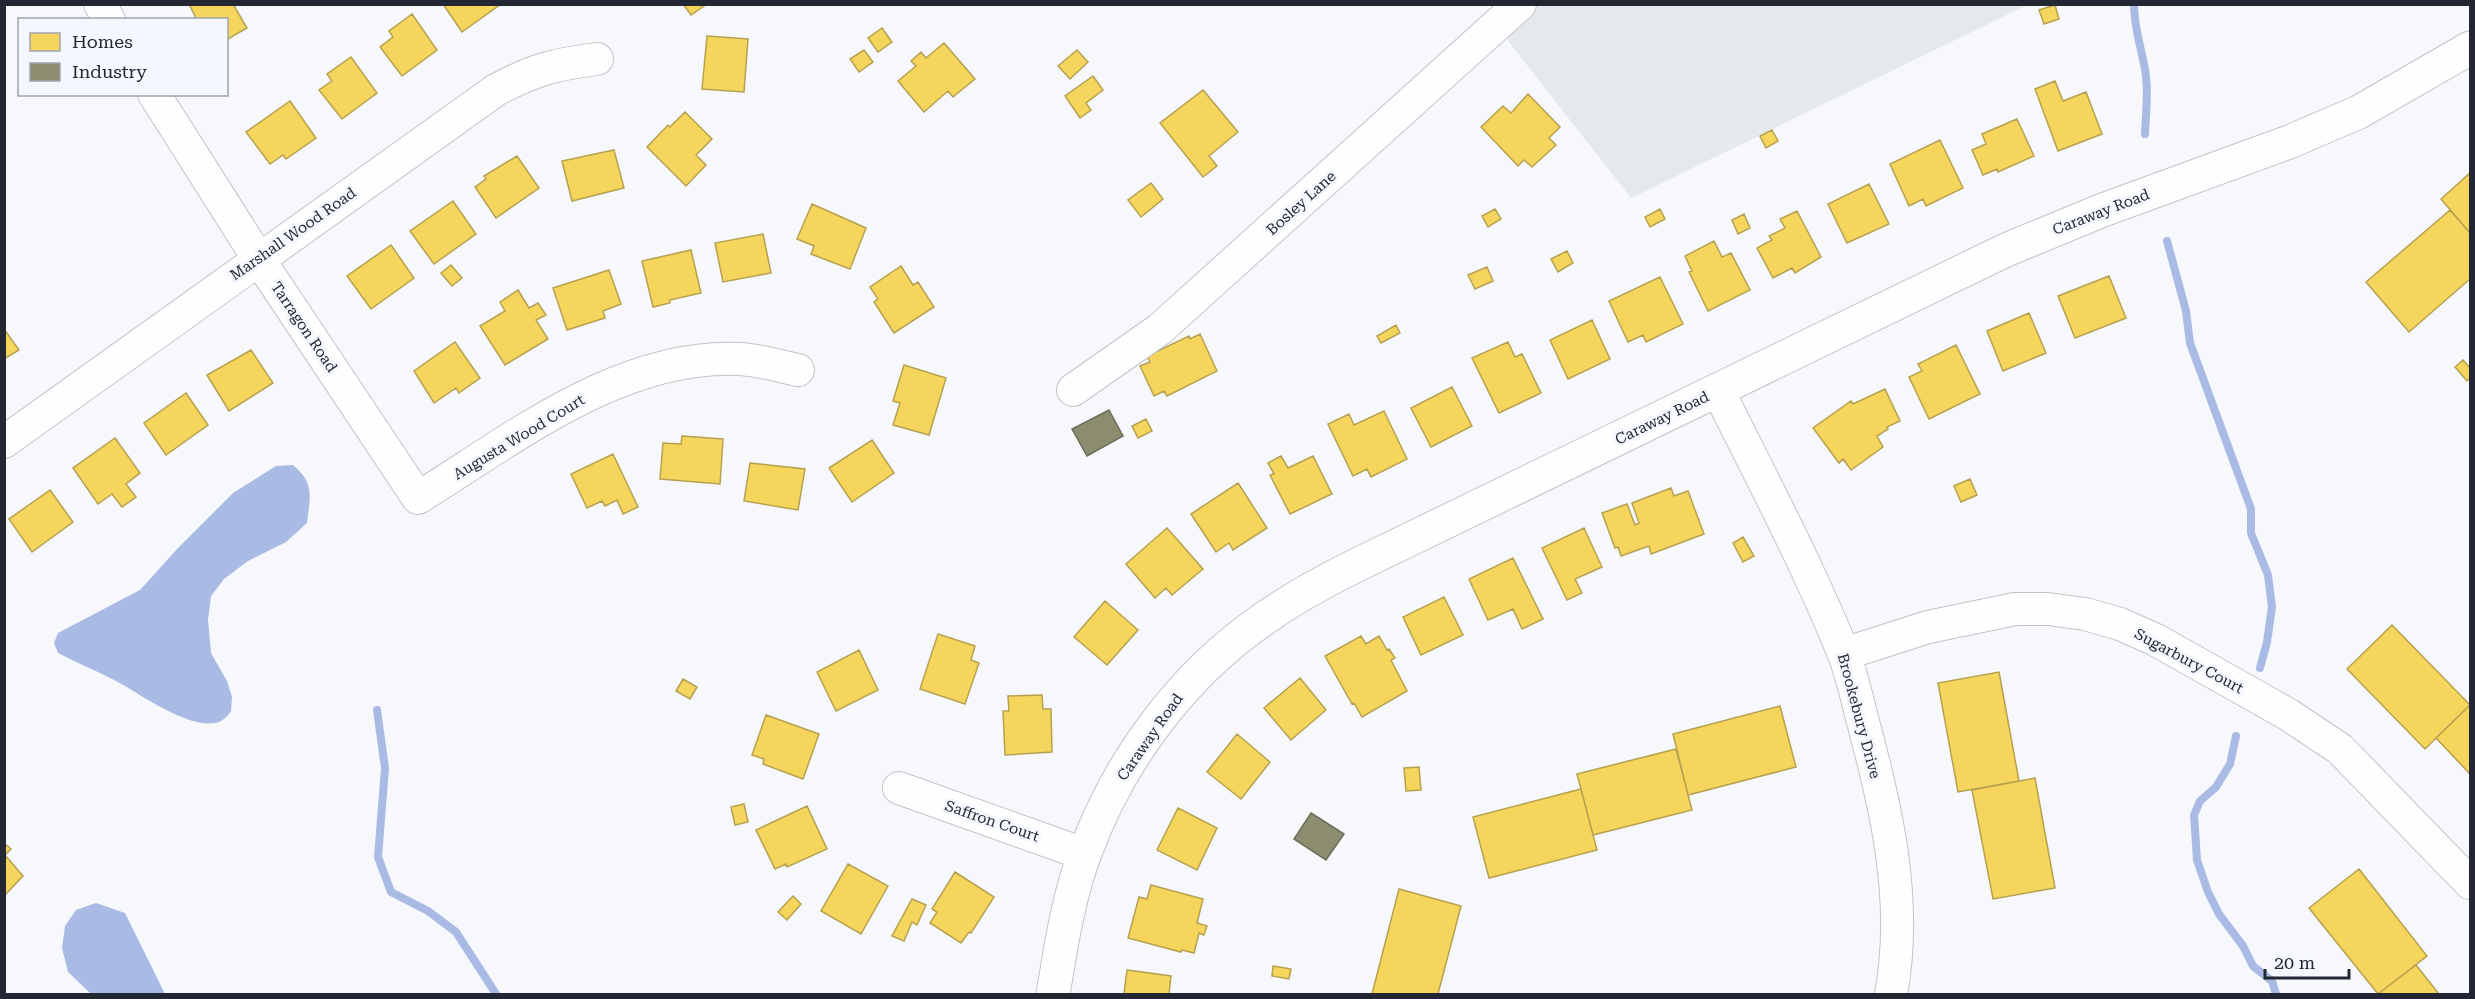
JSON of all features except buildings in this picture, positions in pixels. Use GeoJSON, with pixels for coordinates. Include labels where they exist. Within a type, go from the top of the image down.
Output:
{"type":"FeatureCollection","features":[{"type":"Feature","properties":{"kind":"street"},"geometry":{"type":"LineString","coordinates":[[100,4],[108,18]]}},
{"type":"Feature","properties":{"kind":"street","name":"Bosley Lane"},"geometry":{"type":"LineString","coordinates":[[1073,390],[1160,329],[1520,4]]}},
{"type":"Feature","properties":{"kind":"street","name":"Caraway Road"},"geometry":{"type":"LineString","coordinates":[[1053,994],[1066,916],[1084,854],[1100,815],[1123,772],[1155,724],[1184,689],[1218,655],[1264,618],[1330,579],[2006,249],[2103,210],[2289,142],[2359,112],[2470,48]]}},
{"type":"Feature","properties":{"kind":"street","name":"Marshall Wood Road"},"geometry":{"type":"LineString","coordinates":[[4,442],[258,258],[496,90],[525,74],[557,64],[597,59]]}},
{"type":"Feature","properties":{"kind":"street","name":"Tarragon Road"},"geometry":{"type":"LineString","coordinates":[[155,96],[258,258],[418,498]]}},
{"type":"Feature","properties":{"kind":"street","name":"Augusta Wood Court"},"geometry":{"type":"LineString","coordinates":[[418,498],[560,409],[601,388],[650,372],[696,361],[740,359],[798,370]]}},
{"type":"Feature","properties":{"kind":"street","name":"Brookebury Drive"},"geometry":{"type":"LineString","coordinates":[[1718,390],[1844,654],[1884,810],[1896,886],[1898,937],[1892,994]]}},
{"type":"Feature","properties":{"kind":"street","name":"Sugarbury Court"},"geometry":{"type":"LineString","coordinates":[[1844,654],[1928,627],[2015,609],[2076,612],[2120,624],[2156,640],[2289,715],[2340,749],[2470,883]]}},
{"type":"Feature","properties":{"kind":"street","name":"Saffron Court"},"geometry":{"type":"LineString","coordinates":[[899,788],[1084,854]]}},
{"type":"Feature","properties":{"kind":"shaded area"},"geometry":{"type":"Polygon","coordinates":[[[1532,5],[2027,5],[1631,198],[1502,33],[1532,5]]]}},
{"type":"Feature","properties":{"kind":"water"},"geometry":{"type":"Polygon","coordinates":[[[293,465],[308,484],[310,498],[307,523],[286,542],[248,561],[224,579],[211,596],[208,620],[211,653],[227,681],[232,697],[231,711],[224,719],[210,724],[182,717],[58,653],[54,643],[58,633],[140,590],[233,493],[276,466],[293,465]]]}},
{"type":"Feature","properties":{"kind":"water"},"geometry":{"type":"Polygon","coordinates":[[[96,903],[125,913],[165,994],[91,994],[68,972],[62,948],[65,926],[76,910],[96,903]]]}},
{"type":"Feature","properties":{"kind":"waterway"},"geometry":{"type":"LineString","coordinates":[[2134,4],[2146,81],[2145,134]]}},
{"type":"Feature","properties":{"kind":"waterway"},"geometry":{"type":"LineString","coordinates":[[2167,241],[2186,311],[2190,343],[2251,509],[2251,533],[2268,575],[2272,607],[2267,642],[2260,668]]}},
{"type":"Feature","properties":{"kind":"waterway"},"geometry":{"type":"LineString","coordinates":[[377,710],[385,768],[378,857],[391,892],[428,911],[456,932],[496,994]]}},
{"type":"Feature","properties":{"kind":"waterway"},"geometry":{"type":"LineString","coordinates":[[2236,736],[2230,764],[2216,787],[2200,801],[2194,815],[2197,860],[2208,892],[2219,914],[2243,946],[2253,966],[2272,981],[2276,994]]}}]}
